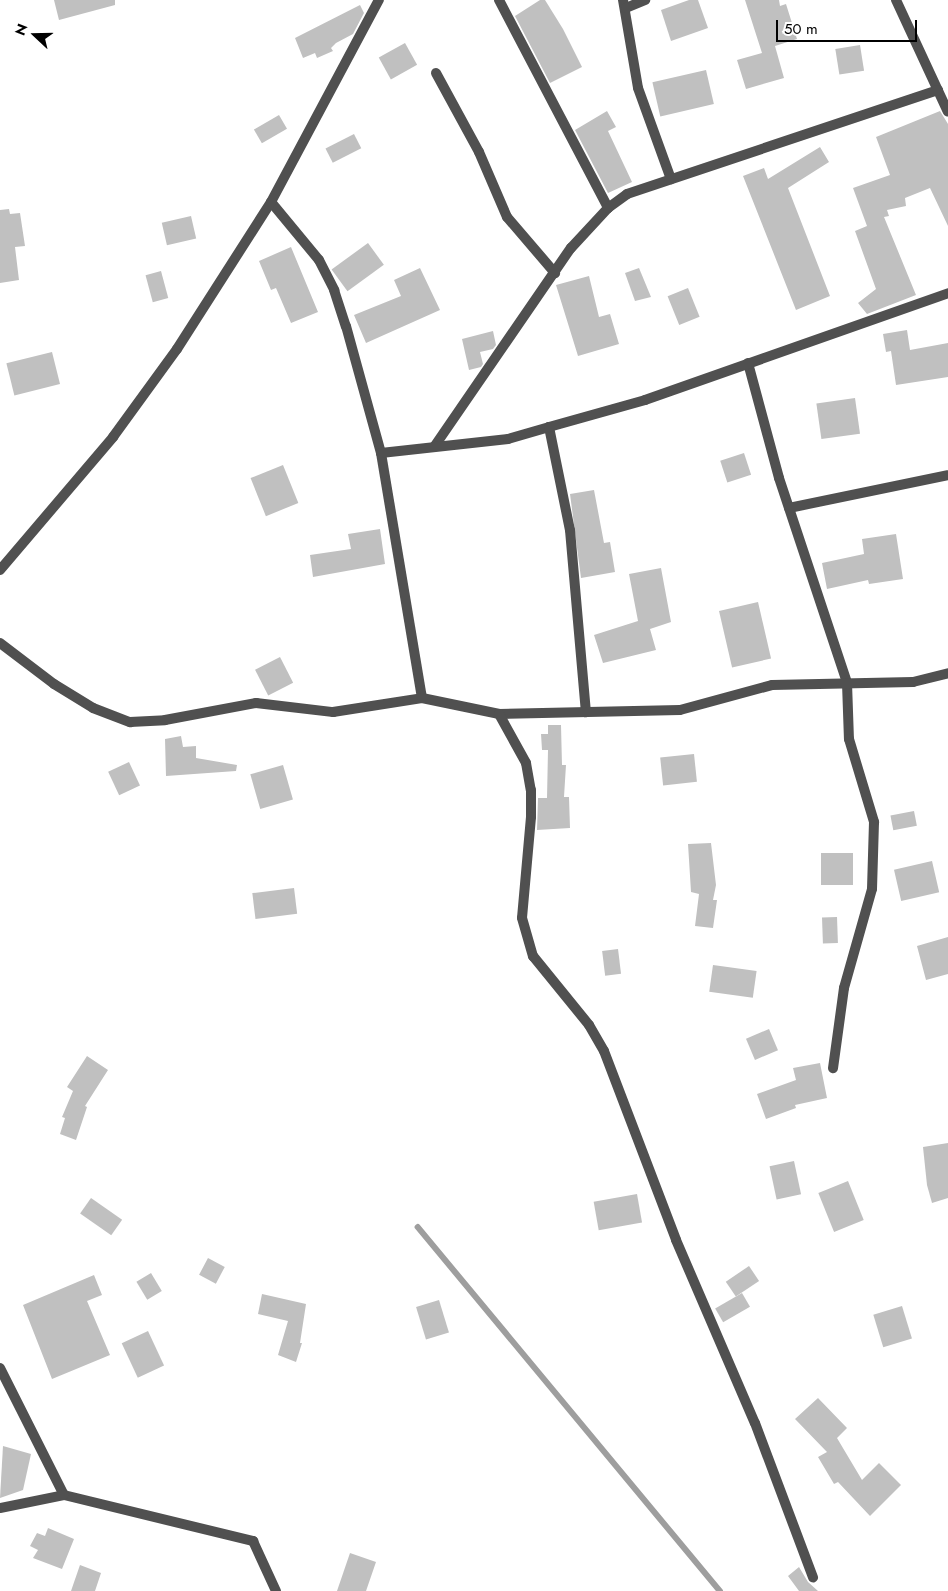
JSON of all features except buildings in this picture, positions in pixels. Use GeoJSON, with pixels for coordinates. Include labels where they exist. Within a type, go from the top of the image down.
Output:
{"type":"FeatureCollection","features":[{"type":"Feature","properties":{"kind":"street"},"geometry":{"type":"LineString","coordinates":[[0,570],[119,428],[178,349],[271,202],[379,0]]}},
{"type":"Feature","properties":{"kind":"street"},"geometry":{"type":"LineString","coordinates":[[499,0],[608,208]]}},
{"type":"Feature","properties":{"kind":"street"},"geometry":{"type":"LineString","coordinates":[[645,0],[624,4],[624,21],[638,88],[671,179]]}},
{"type":"Feature","properties":{"kind":"street"},"geometry":{"type":"LineString","coordinates":[[896,0],[948,112]]}},
{"type":"Feature","properties":{"kind":"street"},"geometry":{"type":"LineString","coordinates":[[436,73],[480,152],[507,217],[555,273]]}},
{"type":"Feature","properties":{"kind":"street"},"geometry":{"type":"LineString","coordinates":[[434,446],[571,248],[608,208],[627,194],[938,90]]}},
{"type":"Feature","properties":{"kind":"street"},"geometry":{"type":"LineString","coordinates":[[271,202],[319,260],[334,290],[381,453],[422,698]]}},
{"type":"Feature","properties":{"kind":"street"},"geometry":{"type":"LineString","coordinates":[[381,453],[508,438],[645,400],[948,293]]}},
{"type":"Feature","properties":{"kind":"street"},"geometry":{"type":"LineString","coordinates":[[748,363],[789,508],[847,683],[849,739],[874,822],[872,889],[844,988],[833,1068]]}},
{"type":"Feature","properties":{"kind":"street"},"geometry":{"type":"LineString","coordinates":[[549,427],[570,530],[586,712]]}},
{"type":"Feature","properties":{"kind":"street"},"geometry":{"type":"LineString","coordinates":[[789,508],[948,475]]}},
{"type":"Feature","properties":{"kind":"street"},"geometry":{"type":"LineString","coordinates":[[0,643],[54,684],[93,708],[130,722],[166,720],[256,703],[333,712],[422,698],[499,714],[680,710],[772,685],[912,682],[948,673]]}},
{"type":"Feature","properties":{"kind":"street"},"geometry":{"type":"LineString","coordinates":[[499,714],[526,763],[531,790],[531,817],[522,918],[533,956],[589,1025],[604,1051],[676,1240],[755,1423],[813,1577]]}},
{"type":"Feature","properties":{"kind":"street"},"geometry":{"type":"LineString","coordinates":[[0,1368],[64,1495]]}},
{"type":"Feature","properties":{"kind":"street"},"geometry":{"type":"LineString","coordinates":[[0,1508],[64,1495],[252,1541],[276,1591]]}},
{"type":"Feature","properties":{"kind":"waterway"},"geometry":{"type":"LineString","coordinates":[[418,1227],[720,1591]]}}]}
